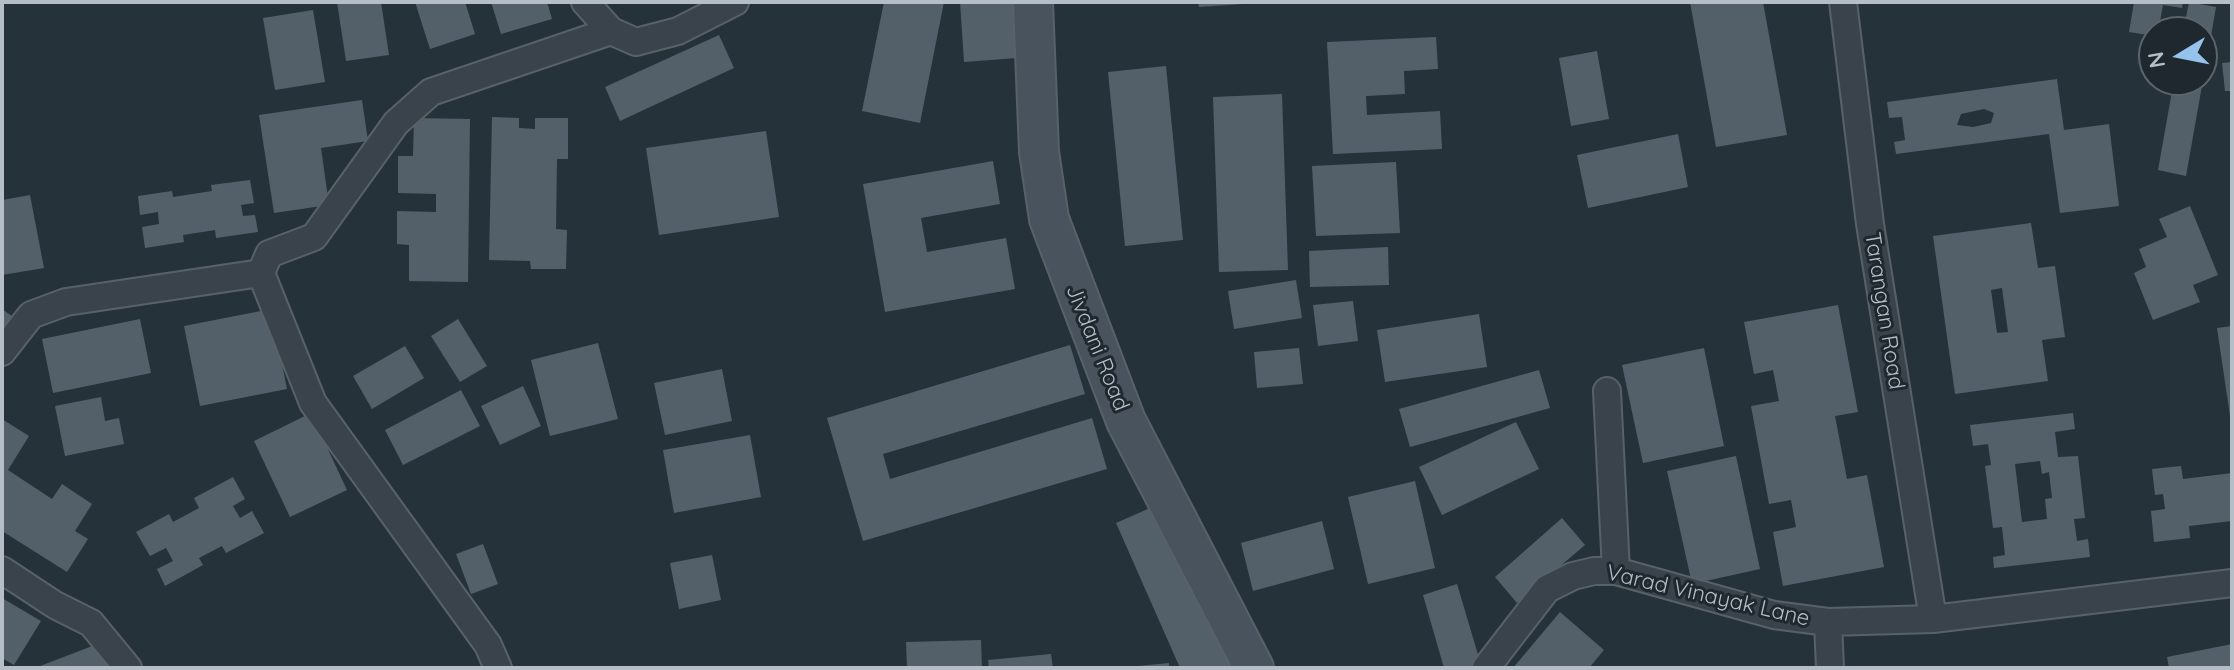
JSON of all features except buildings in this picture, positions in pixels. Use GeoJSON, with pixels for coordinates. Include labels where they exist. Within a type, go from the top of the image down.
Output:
{"type":"FeatureCollection","features":[{"type":"Feature","properties":{"kind":"main road","name":"Jivdani Road"},"geometry":{"type":"LineString","coordinates":[[1033,2],[1039,152],[1049,219],[1126,421],[1254,668]]}},
{"type":"Feature","properties":{"kind":"street"},"geometry":{"type":"LineString","coordinates":[[585,2],[611,31],[636,42],[678,31],[735,2]]}},
{"type":"Feature","properties":{"kind":"street","name":"Tarangan Road"},"geometry":{"type":"LineString","coordinates":[[1843,2],[1870,224],[1933,619]]}},
{"type":"Feature","properties":{"kind":"street"},"geometry":{"type":"LineString","coordinates":[[498,668],[488,645],[313,403],[261,273],[269,254],[314,237],[396,123],[431,92],[611,31]]}},
{"type":"Feature","properties":{"kind":"street"},"geometry":{"type":"LineString","coordinates":[[2,352],[31,315],[66,302],[261,273]]}},
{"type":"Feature","properties":{"kind":"street"},"geometry":{"type":"LineString","coordinates":[[1607,391],[1616,571]]}},
{"type":"Feature","properties":{"kind":"street"},"geometry":{"type":"LineString","coordinates":[[2,570],[55,605],[91,623],[128,668]]}},
{"type":"Feature","properties":{"kind":"street","name":"Varad Vinayak Lane"},"geometry":{"type":"LineString","coordinates":[[1486,668],[1547,589],[1573,576],[1594,571],[1616,571],[1774,615],[1828,622],[1933,619],[2232,583]]}},
{"type":"Feature","properties":{"kind":"street"},"geometry":{"type":"LineString","coordinates":[[1828,622],[1830,668]]}}]}
